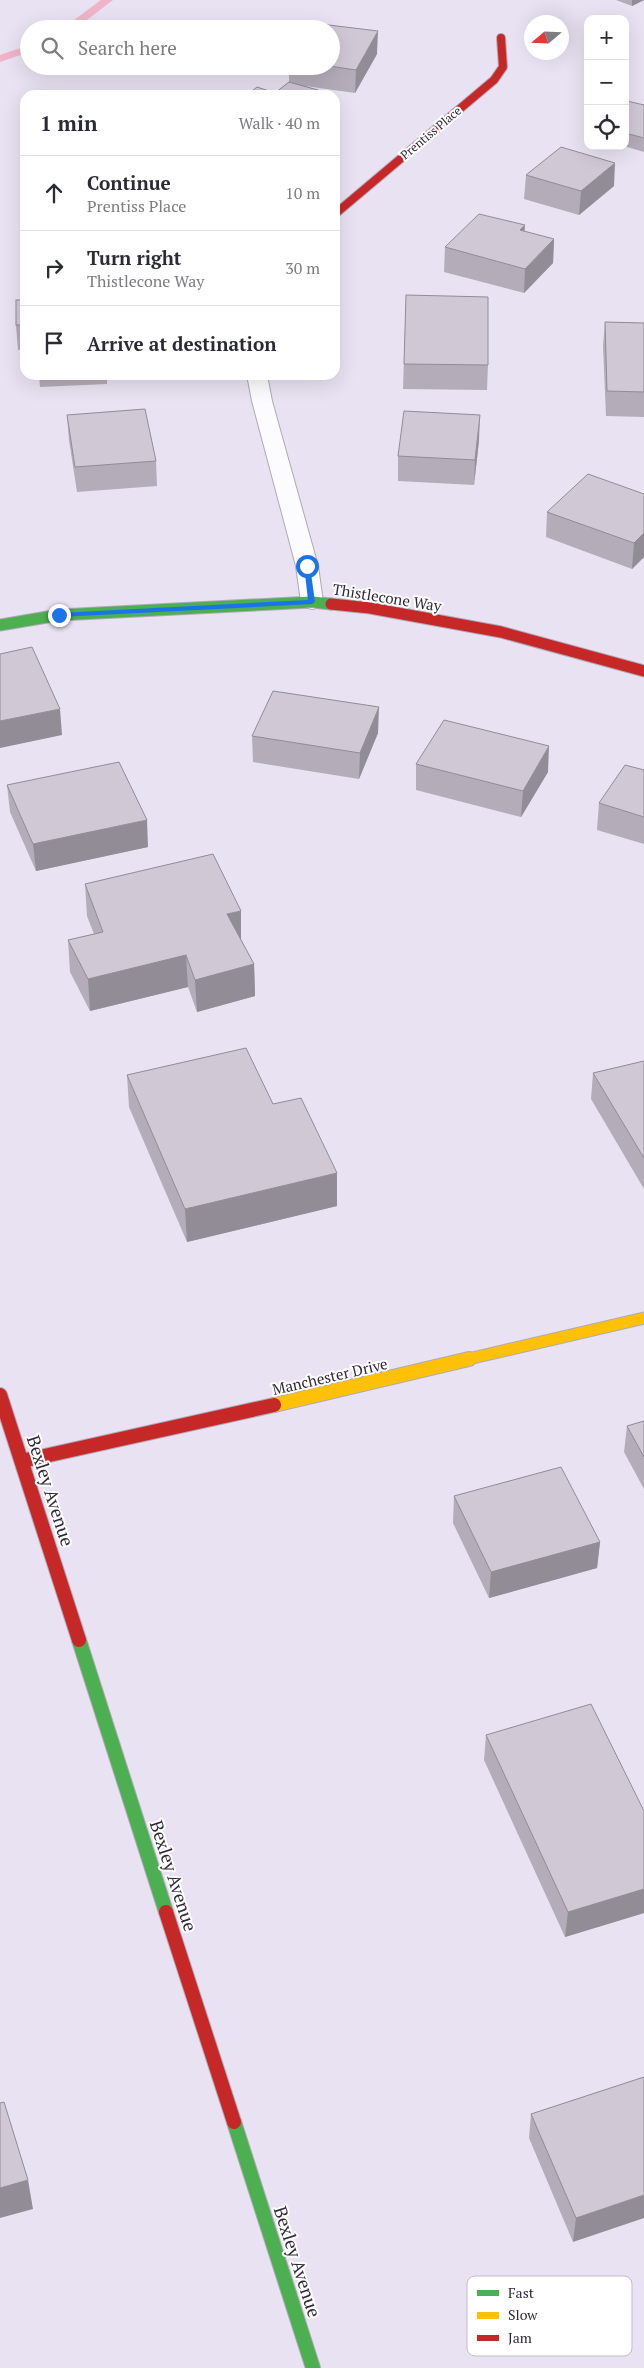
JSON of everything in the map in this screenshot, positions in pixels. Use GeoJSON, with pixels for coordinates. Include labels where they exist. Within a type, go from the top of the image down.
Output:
{"type":"FeatureCollection","features":[{"type":"Feature","properties":{"kind":"street","name":"Prentiss Place"},"geometry":{"type":"LineString","coordinates":[[340,210],[494,80],[503,67],[502,38]]}},
{"type":"Feature","properties":{"kind":"street"},"geometry":{"type":"LineString","coordinates":[[258,380],[262,402],[307,566],[312,602]]}},
{"type":"Feature","properties":{"kind":"street","name":"Thistlecone Way"},"geometry":{"type":"LineString","coordinates":[[0,625],[59,615],[312,602],[370,608],[501,632],[644,671]]}},
{"type":"Feature","properties":{"kind":"street","name":"Manchester Drive"},"geometry":{"type":"LineString","coordinates":[[22,1461],[206,1422],[644,1318]]}},
{"type":"Feature","properties":{"kind":"street","name":"Bexley Avenue"},"geometry":{"type":"LineString","coordinates":[[0,1395],[313,2368]]}},
{"type":"Feature","properties":{"kind":"building"},"geometry":{"type":"Polygon","coordinates":[[[340,26],[378,31],[356,70],[340,68],[340,26]]]}},
{"type":"Feature","properties":{"kind":"building"},"geometry":{"type":"Polygon","coordinates":[[[289,82],[318,90],[279,90],[289,82]]]}},
{"type":"Feature","properties":{"kind":"building"},"geometry":{"type":"Polygon","coordinates":[[[257,87],[266,90],[253,90],[257,87]]]}},
{"type":"Feature","properties":{"kind":"building"},"geometry":{"type":"Polygon","coordinates":[[[629,101],[644,105],[644,138],[629,134],[629,101]]]}},
{"type":"Feature","properties":{"kind":"building"},"geometry":{"type":"Polygon","coordinates":[[[561,147],[615,163],[581,191],[526,175],[561,147]]]}},
{"type":"Feature","properties":{"kind":"building"},"geometry":{"type":"Polygon","coordinates":[[[479,214],[525,225],[520,230],[554,239],[525,269],[445,247],[479,214]]]}},
{"type":"Feature","properties":{"kind":"building"},"geometry":{"type":"Polygon","coordinates":[[[406,295],[488,297],[488,365],[404,364],[406,295]]]}},
{"type":"Feature","properties":{"kind":"building"},"geometry":{"type":"Polygon","coordinates":[[[16,300],[20,300],[20,325],[16,325],[16,300]]]}},
{"type":"Feature","properties":{"kind":"building"},"geometry":{"type":"Polygon","coordinates":[[[605,322],[644,323],[644,392],[607,391],[605,322]]]}},
{"type":"Feature","properties":{"kind":"building"},"geometry":{"type":"Polygon","coordinates":[[[145,409],[156,461],[75,467],[67,415],[145,409]]]}},
{"type":"Feature","properties":{"kind":"building"},"geometry":{"type":"Polygon","coordinates":[[[404,411],[480,415],[475,460],[398,456],[404,411]]]}},
{"type":"Feature","properties":{"kind":"building"},"geometry":{"type":"Polygon","coordinates":[[[588,474],[644,494],[644,533],[634,543],[547,512],[588,474]]]}},
{"type":"Feature","properties":{"kind":"building"},"geometry":{"type":"Polygon","coordinates":[[[32,647],[60,709],[0,721],[0,654],[32,647]]]}},
{"type":"Feature","properties":{"kind":"building"},"geometry":{"type":"Polygon","coordinates":[[[273,691],[379,707],[360,753],[252,736],[273,691]]]}},
{"type":"Feature","properties":{"kind":"building"},"geometry":{"type":"Polygon","coordinates":[[[444,720],[549,746],[523,791],[416,764],[444,720]]]}},
{"type":"Feature","properties":{"kind":"building"},"geometry":{"type":"Polygon","coordinates":[[[119,762],[147,820],[33,844],[7,785],[119,762]]]}},
{"type":"Feature","properties":{"kind":"building"},"geometry":{"type":"Polygon","coordinates":[[[625,765],[644,770],[644,817],[599,803],[625,765]]]}},
{"type":"Feature","properties":{"kind":"building"},"geometry":{"type":"Polygon","coordinates":[[[213,854],[241,911],[227,914],[254,964],[195,980],[186,955],[88,979],[68,940],[103,932],[85,884],[213,854]]]}},
{"type":"Feature","properties":{"kind":"building"},"geometry":{"type":"Polygon","coordinates":[[[246,1048],[273,1104],[301,1098],[337,1173],[185,1209],[127,1075],[246,1048]]]}},
{"type":"Feature","properties":{"kind":"building"},"geometry":{"type":"Polygon","coordinates":[[[644,1061],[644,1158],[593,1073],[644,1061]]]}},
{"type":"Feature","properties":{"kind":"building"},"geometry":{"type":"Polygon","coordinates":[[[644,1421],[644,1457],[627,1426],[644,1421]]]}},
{"type":"Feature","properties":{"kind":"building"},"geometry":{"type":"Polygon","coordinates":[[[561,1467],[600,1542],[491,1572],[454,1496],[561,1467]]]}},
{"type":"Feature","properties":{"kind":"building"},"geometry":{"type":"Polygon","coordinates":[[[591,1704],[644,1811],[644,1889],[568,1912],[486,1735],[591,1704]]]}},
{"type":"Feature","properties":{"kind":"building"},"geometry":{"type":"Polygon","coordinates":[[[644,2077],[644,2195],[576,2218],[531,2114],[644,2077]]]}},
{"type":"Feature","properties":{"kind":"building"},"geometry":{"type":"Polygon","coordinates":[[[4,2102],[28,2180],[0,2188],[0,2103],[4,2102]]]}},
{"type":"Feature","properties":{"kind":"waterway"},"geometry":{"type":"LineString","coordinates":[[80,20],[108,0]]}},
{"type":"Feature","properties":{"kind":"waterway"},"geometry":{"type":"LineString","coordinates":[[0,59],[20,51]]}},
{"type":"Feature","properties":{"kind":"traffic: fast"},"geometry":{"type":"LineString","coordinates":[[0,625],[59,615],[312,602],[331,604]]}},
{"type":"Feature","properties":{"kind":"traffic: fast"},"geometry":{"type":"LineString","coordinates":[[79,1640],[166,1912]]}},
{"type":"Feature","properties":{"kind":"traffic: fast"},"geometry":{"type":"LineString","coordinates":[[234,2122],[313,2368]]}},
{"type":"Feature","properties":{"kind":"traffic: slow"},"geometry":{"type":"LineString","coordinates":[[274,1405],[644,1318]]}},
{"type":"Feature","properties":{"kind":"traffic: jam"},"geometry":{"type":"LineString","coordinates":[[340,210],[494,80],[503,67],[501,38]]}},
{"type":"Feature","properties":{"kind":"traffic: jam"},"geometry":{"type":"LineString","coordinates":[[331,604],[370,608],[501,632],[644,671]]}},
{"type":"Feature","properties":{"kind":"traffic: jam"},"geometry":{"type":"LineString","coordinates":[[0,1395],[79,1640]]}},
{"type":"Feature","properties":{"kind":"traffic: jam"},"geometry":{"type":"LineString","coordinates":[[22,1461],[274,1405]]}},
{"type":"Feature","properties":{"kind":"traffic: jam"},"geometry":{"type":"LineString","coordinates":[[166,1912],[234,2122]]}},
{"type":"Feature","properties":{"kind":"route"},"geometry":{"type":"LineString","coordinates":[[59,615],[159,608],[312,602],[307,566]]}}]}
